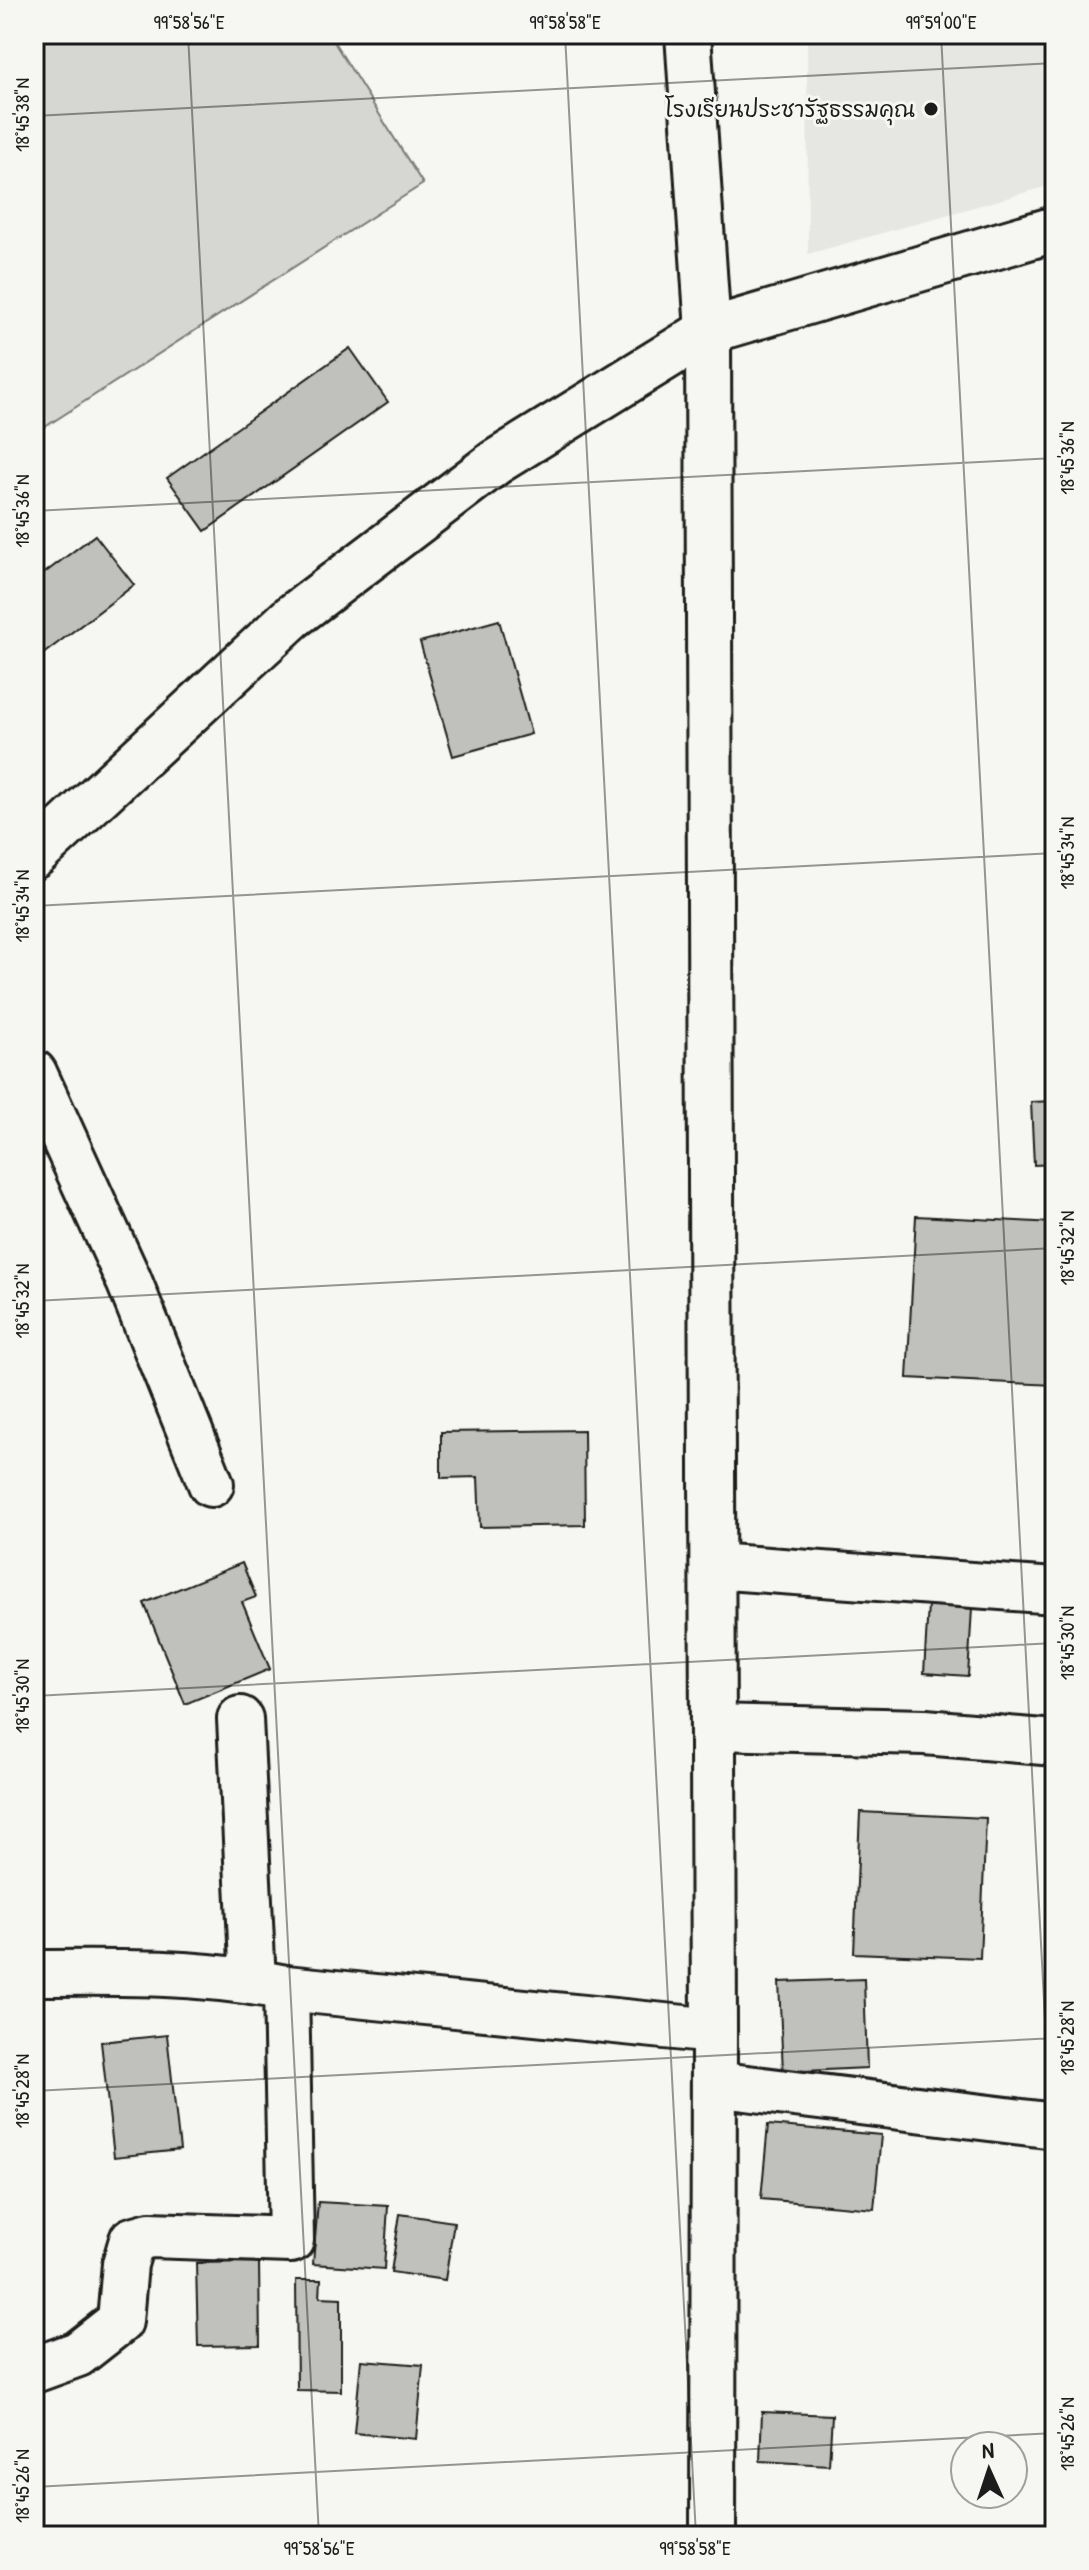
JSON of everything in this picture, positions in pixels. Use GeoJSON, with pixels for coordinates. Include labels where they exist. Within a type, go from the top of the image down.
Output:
{"type":"FeatureCollection","features":[{"type":"Feature","properties":{"kind":"street"},"geometry":{"type":"LineString","coordinates":[[688,34],[708,331],[713,2536]]}},
{"type":"Feature","properties":{"kind":"street"},"geometry":{"type":"LineString","coordinates":[[34,856],[292,617],[496,462],[708,331],[1055,229]]}},
{"type":"Feature","properties":{"kind":"street"},"geometry":{"type":"LineString","coordinates":[[34,1073],[129,1281],[211,1484]]}},
{"type":"Feature","properties":{"kind":"street"},"geometry":{"type":"LineString","coordinates":[[713,1566],[1055,1591]]}},
{"type":"Feature","properties":{"kind":"street"},"geometry":{"type":"LineString","coordinates":[[34,2370],[78,2354],[120,2321],[125,2264],[132,2240],[150,2235],[291,2240],[269,1985],[240,1719]]}},
{"type":"Feature","properties":{"kind":"street"},"geometry":{"type":"LineString","coordinates":[[713,1727],[925,1732],[1055,1743]]}},
{"type":"Feature","properties":{"kind":"street"},"geometry":{"type":"LineString","coordinates":[[34,1973],[126,1972],[714,2031]]}},
{"type":"Feature","properties":{"kind":"street"},"geometry":{"type":"LineString","coordinates":[[714,2084],[1055,2126]]}},
{"type":"Feature","properties":{"kind":"shaded area"},"geometry":{"type":"Polygon","coordinates":[[[34,34],[329,34],[423,184],[34,434],[34,34]]]}},
{"type":"Feature","properties":{"kind":"shaded area","name":"โรงเรียนประชารัฐธรรมคุณ"},"geometry":{"type":"Polygon","coordinates":[[[807,34],[1055,34],[1055,184],[808,254],[807,34]]]}},
{"type":"Feature","properties":{"kind":"building"},"geometry":{"type":"Polygon","coordinates":[[[350,348],[388,402],[205,531],[167,478],[350,348]]]}},
{"type":"Feature","properties":{"kind":"building"},"geometry":{"type":"Polygon","coordinates":[[[95,535],[134,585],[34,661],[34,581],[95,535]]]}},
{"type":"Feature","properties":{"kind":"building"},"geometry":{"type":"Polygon","coordinates":[[[499,620],[531,734],[453,756],[420,642],[499,620]]]}},
{"type":"Feature","properties":{"kind":"building"},"geometry":{"type":"Polygon","coordinates":[[[1055,1101],[1055,1164],[1034,1165],[1031,1102],[1055,1101]]]}},
{"type":"Feature","properties":{"kind":"building"},"geometry":{"type":"Polygon","coordinates":[[[916,1216],[1055,1223],[1055,1385],[907,1378],[916,1216]]]}},
{"type":"Feature","properties":{"kind":"building"},"geometry":{"type":"Polygon","coordinates":[[[584,1430],[585,1525],[480,1527],[478,1477],[441,1478],[441,1432],[584,1430]]]}},
{"type":"Feature","properties":{"kind":"building"},"geometry":{"type":"Polygon","coordinates":[[[242,1563],[256,1597],[242,1602],[270,1669],[185,1704],[144,1603],[242,1563]]]}},
{"type":"Feature","properties":{"kind":"building"},"geometry":{"type":"Polygon","coordinates":[[[928,1605],[972,1608],[968,1676],[924,1673],[928,1605]]]}},
{"type":"Feature","properties":{"kind":"building"},"geometry":{"type":"Polygon","coordinates":[[[860,1812],[986,1818],[980,1958],[854,1953],[860,1812]]]}},
{"type":"Feature","properties":{"kind":"building"},"geometry":{"type":"Polygon","coordinates":[[[864,1979],[867,2068],[783,2072],[779,1982],[864,1979]]]}},
{"type":"Feature","properties":{"kind":"building"},"geometry":{"type":"Polygon","coordinates":[[[167,2035],[180,2150],[114,2157],[101,2042],[167,2035]]]}},
{"type":"Feature","properties":{"kind":"building"},"geometry":{"type":"Polygon","coordinates":[[[768,2125],[881,2135],[874,2209],[761,2199],[768,2125]]]}},
{"type":"Feature","properties":{"kind":"building"},"geometry":{"type":"Polygon","coordinates":[[[318,2202],[388,2206],[384,2269],[313,2264],[318,2202]]]}},
{"type":"Feature","properties":{"kind":"building"},"geometry":{"type":"Polygon","coordinates":[[[400,2214],[454,2222],[445,2280],[391,2272],[400,2214]]]}},
{"type":"Feature","properties":{"kind":"building"},"geometry":{"type":"Polygon","coordinates":[[[259,2262],[260,2345],[198,2346],[196,2263],[259,2262]]]}},
{"type":"Feature","properties":{"kind":"building"},"geometry":{"type":"Polygon","coordinates":[[[296,2280],[321,2280],[320,2297],[341,2298],[341,2391],[297,2390],[296,2280]]]}},
{"type":"Feature","properties":{"kind":"building"},"geometry":{"type":"Polygon","coordinates":[[[361,2360],[423,2365],[416,2439],[354,2433],[361,2360]]]}},
{"type":"Feature","properties":{"kind":"building"},"geometry":{"type":"Polygon","coordinates":[[[762,2412],[832,2415],[829,2465],[760,2461],[762,2412]]]}},
{"type":"Feature","properties":{"kind":"place","name":"โรงเรียนประชารัฐธรรมคุณ"},"geometry":{"type":"Point","coordinates":[931,109]}}]}
